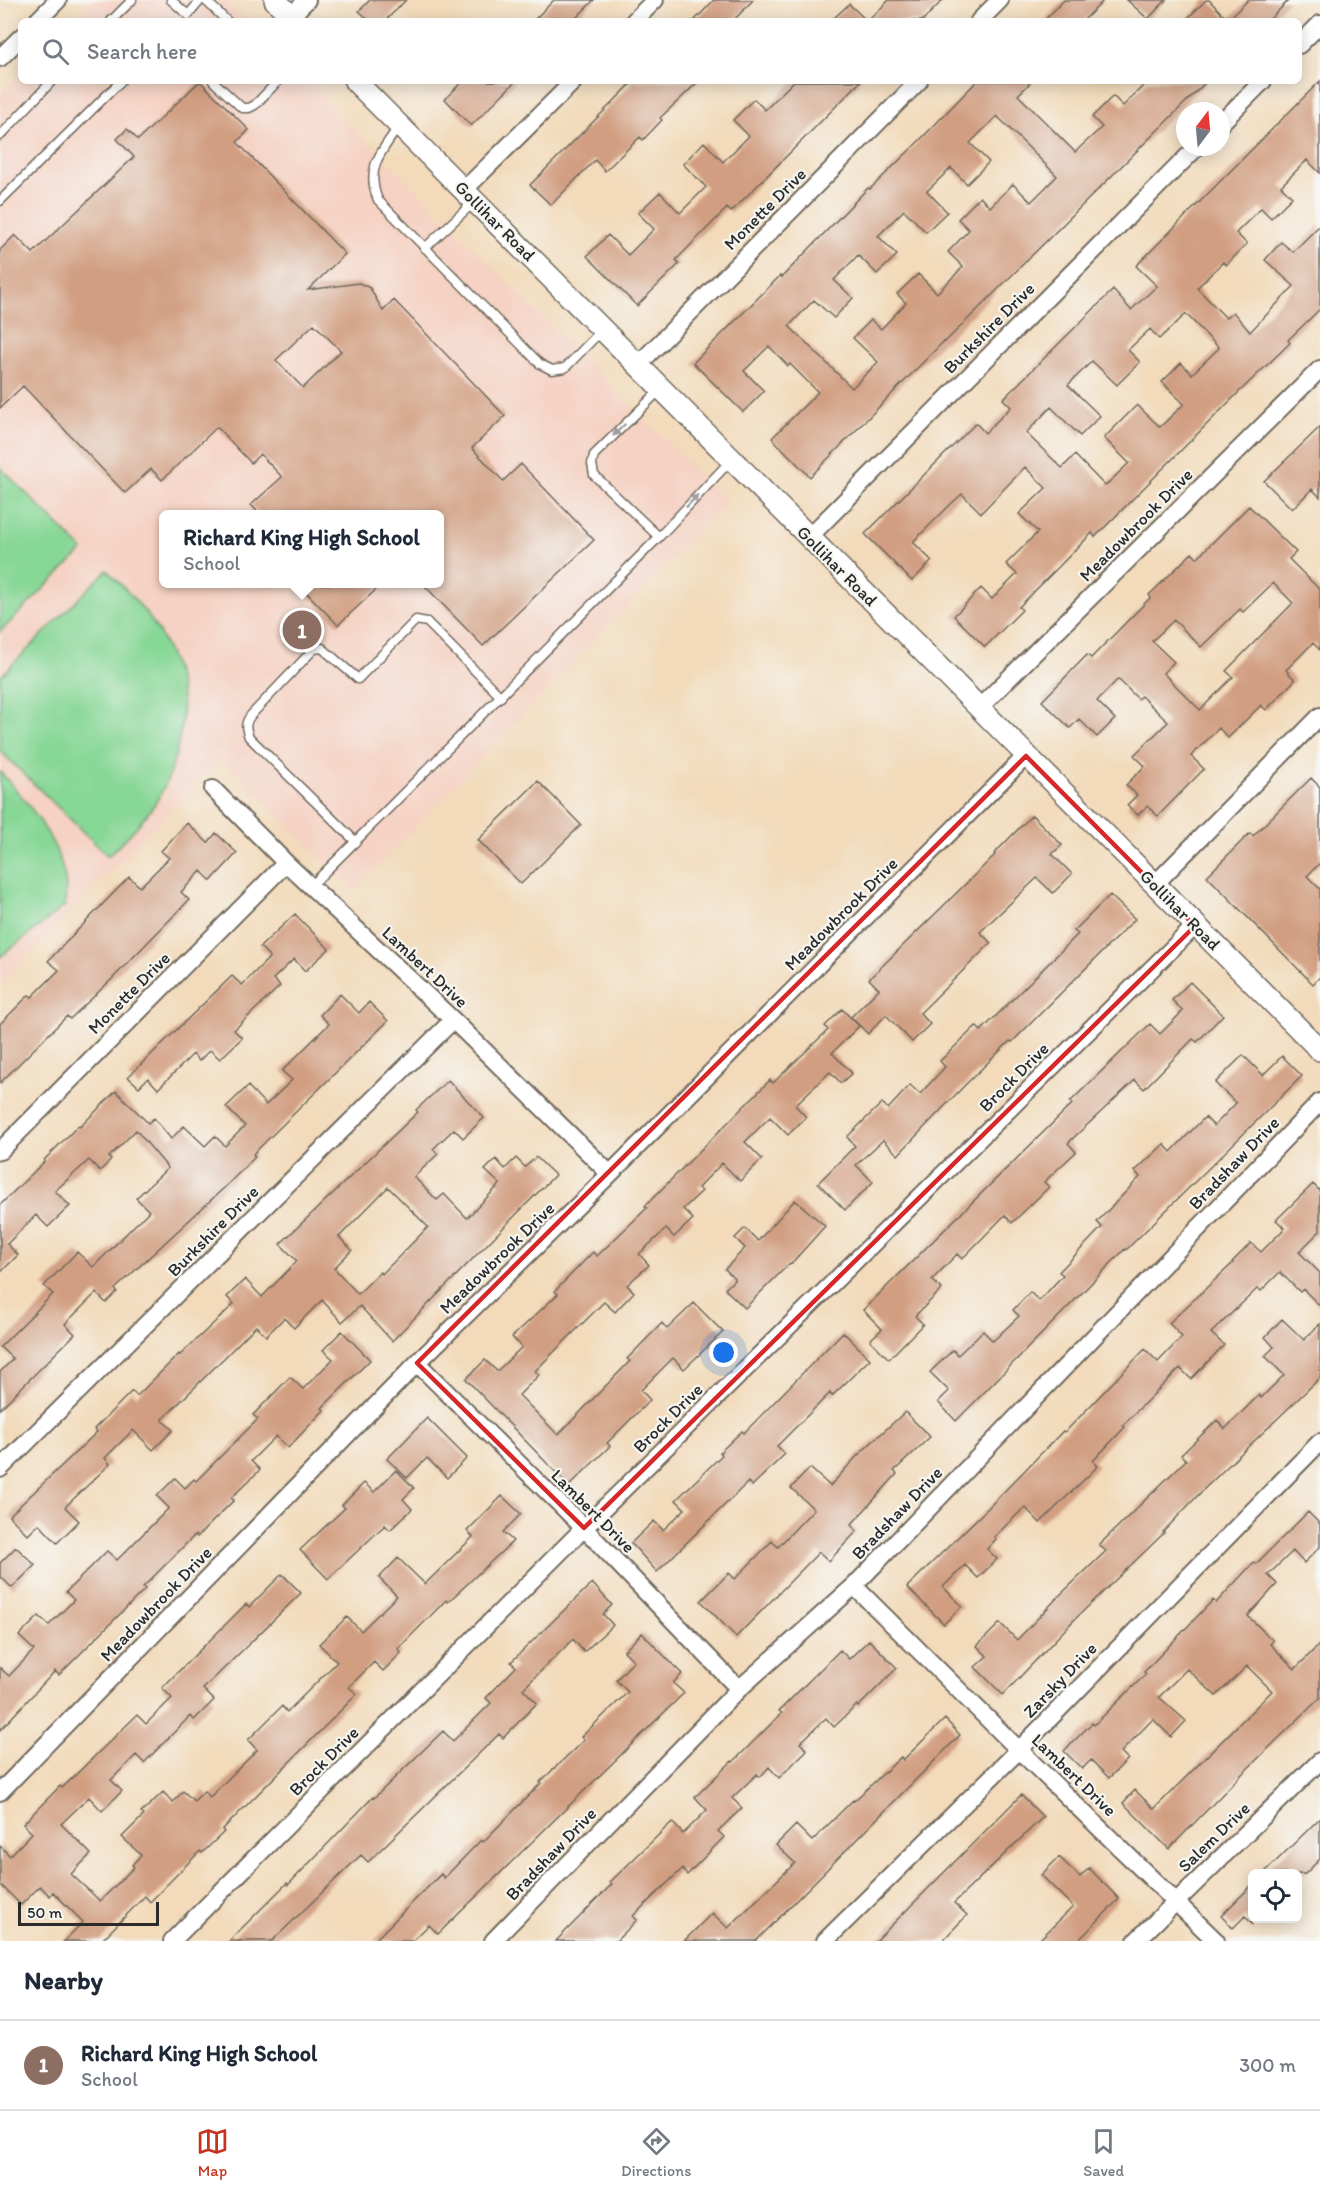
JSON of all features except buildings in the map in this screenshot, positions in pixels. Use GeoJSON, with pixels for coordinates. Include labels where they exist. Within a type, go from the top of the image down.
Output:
{"type":"FeatureCollection","features":[{"type":"Feature","properties":{"kind":"street"},"geometry":{"type":"LineString","coordinates":[[40,18],[58,0]]}},
{"type":"Feature","properties":{"kind":"street"},"geometry":{"type":"LineString","coordinates":[[275,0],[292,18]]}},
{"type":"Feature","properties":{"kind":"street"},"geometry":{"type":"LineString","coordinates":[[294,18],[307,0]]}},
{"type":"Feature","properties":{"kind":"street"},"geometry":{"type":"LineString","coordinates":[[637,18],[655,0]]}},
{"type":"Feature","properties":{"kind":"street"},"geometry":{"type":"LineString","coordinates":[[982,18],[1000,0]]}},
{"type":"Feature","properties":{"kind":"street"},"geometry":{"type":"LineString","coordinates":[[1302,42],[1320,24]]}},
{"type":"Feature","properties":{"kind":"street"},"geometry":{"type":"LineString","coordinates":[[0,58],[18,40]]}},
{"type":"Feature","properties":{"kind":"street","name":"Gollihar Road"},"geometry":{"type":"LineString","coordinates":[[358,84],[1320,1050]]}},
{"type":"Feature","properties":{"kind":"street"},"geometry":{"type":"LineString","coordinates":[[470,196],[571,84]]}},
{"type":"Feature","properties":{"kind":"street","name":"Monette Drive"},"geometry":{"type":"LineString","coordinates":[[638,365],[916,84]]}},
{"type":"Feature","properties":{"kind":"street"},"geometry":{"type":"LineString","coordinates":[[1230,114],[1260,84]]}},
{"type":"Feature","properties":{"kind":"street","name":"Burkshire Drive"},"geometry":{"type":"LineString","coordinates":[[809,537],[1188,156]]}},
{"type":"Feature","properties":{"kind":"street","name":"Meadowbrook Drive"},"geometry":{"type":"LineString","coordinates":[[979,708],[1320,369]]}},
{"type":"Feature","properties":{"kind":"street"},"geometry":{"type":"LineString","coordinates":[[1154,885],[1320,716]]}},
{"type":"Feature","properties":{"kind":"street","name":"Meadowbrook Drive"},"geometry":{"type":"LineString","coordinates":[[0,1792],[417,1364],[610,1174],[1026,756]]}},
{"type":"Feature","properties":{"kind":"street","name":"Lambert Drive"},"geometry":{"type":"LineString","coordinates":[[213,789],[610,1174]]}},
{"type":"Feature","properties":{"kind":"street","name":"Monette Drive"},"geometry":{"type":"LineString","coordinates":[[0,1151],[286,862]]}},
{"type":"Feature","properties":{"kind":"street","name":"Brock Drive"},"geometry":{"type":"LineString","coordinates":[[172,1941],[584,1528],[1196,926]]}},
{"type":"Feature","properties":{"kind":"street","name":"Burkshire Drive"},"geometry":{"type":"LineString","coordinates":[[0,1469],[453,1020]]}},
{"type":"Feature","properties":{"kind":"street","name":"Bradshaw Drive"},"geometry":{"type":"LineString","coordinates":[[493,1941],[739,1689],[854,1586],[1320,1102]]}},
{"type":"Feature","properties":{"kind":"street","name":"Lambert Drive"},"geometry":{"type":"LineString","coordinates":[[417,1364],[584,1528],[739,1689]]}},
{"type":"Feature","properties":{"kind":"street","name":"Zarsky Drive"},"geometry":{"type":"LineString","coordinates":[[825,1941],[1019,1750],[1320,1442]]}},
{"type":"Feature","properties":{"kind":"street","name":"Lambert Drive"},"geometry":{"type":"LineString","coordinates":[[854,1586],[1216,1941]]}},
{"type":"Feature","properties":{"kind":"street","name":"Salem Drive"},"geometry":{"type":"LineString","coordinates":[[1136,1941],[1320,1761]]}},
{"type":"Feature","properties":{"kind":"lane"},"geometry":{"type":"LineString","coordinates":[[114,18],[132,0]]}},
{"type":"Feature","properties":{"kind":"lane"},"geometry":{"type":"LineString","coordinates":[[171,0],[185,18],[203,0],[224,18]]}},
{"type":"Feature","properties":{"kind":"lane"},"geometry":{"type":"LineString","coordinates":[[0,136],[49,84]]}},
{"type":"Feature","properties":{"kind":"lane"},"geometry":{"type":"LineString","coordinates":[[0,201],[118,84]]}},
{"type":"Feature","properties":{"kind":"lane"},"geometry":{"type":"LineString","coordinates":[[216,84],[242,108],[255,105],[275,84]]}},
{"type":"Feature","properties":{"kind":"lane"},"geometry":{"type":"LineString","coordinates":[[399,125],[375,164],[371,184],[378,200],[540,364],[552,370],[565,368],[603,330]]}},
{"type":"Feature","properties":{"kind":"lane"},"geometry":{"type":"LineString","coordinates":[[425,248],[470,196]]}},
{"type":"Feature","properties":{"kind":"lane"},"geometry":{"type":"LineString","coordinates":[[658,537],[594,475],[592,464],[594,455],[661,389]]}},
{"type":"Feature","properties":{"kind":"lane"},"geometry":{"type":"LineString","coordinates":[[311,886],[501,697],[732,459]]}},
{"type":"Feature","properties":{"kind":"lane"},"geometry":{"type":"LineString","coordinates":[[356,842],[249,737],[246,728],[247,720],[252,714],[314,648],[321,648],[329,653],[358,679],[416,620],[428,622],[501,697]]}},
{"type":"Feature","properties":{"kind":"highlighted area"},"geometry":{"type":"Polygon","coordinates":[[[1026,756],[1195,926],[584,1528],[417,1363],[1026,756]]]}},
{"type":"Feature","properties":{"kind":"shaded area"},"geometry":{"type":"Polygon","coordinates":[[[94,0],[226,0],[244,18],[76,18],[94,0]]]}},
{"type":"Feature","properties":{"kind":"shaded area"},"geometry":{"type":"Polygon","coordinates":[[[18,76],[18,84],[310,84],[727,502],[354,891],[221,759],[0,984],[0,94],[18,76]]]}},
{"type":"Feature","properties":{"kind":"green space"},"geometry":{"type":"Polygon","coordinates":[[[0,467],[83,550],[0,632],[0,467]]]}},
{"type":"Feature","properties":{"kind":"green space"},"geometry":{"type":"Polygon","coordinates":[[[107,570],[138,604],[159,632],[176,670],[182,710],[177,749],[159,797],[142,821],[108,856],[0,751],[0,677],[107,570]]]}},
{"type":"Feature","properties":{"kind":"green space"},"geometry":{"type":"Polygon","coordinates":[[[0,772],[21,795],[48,834],[61,863],[66,888],[65,906],[0,957],[0,772]]]}},
{"type":"Feature","properties":{"kind":"place","name":"Richard King High School"},"geometry":{"type":"Point","coordinates":[302,630]}}]}
